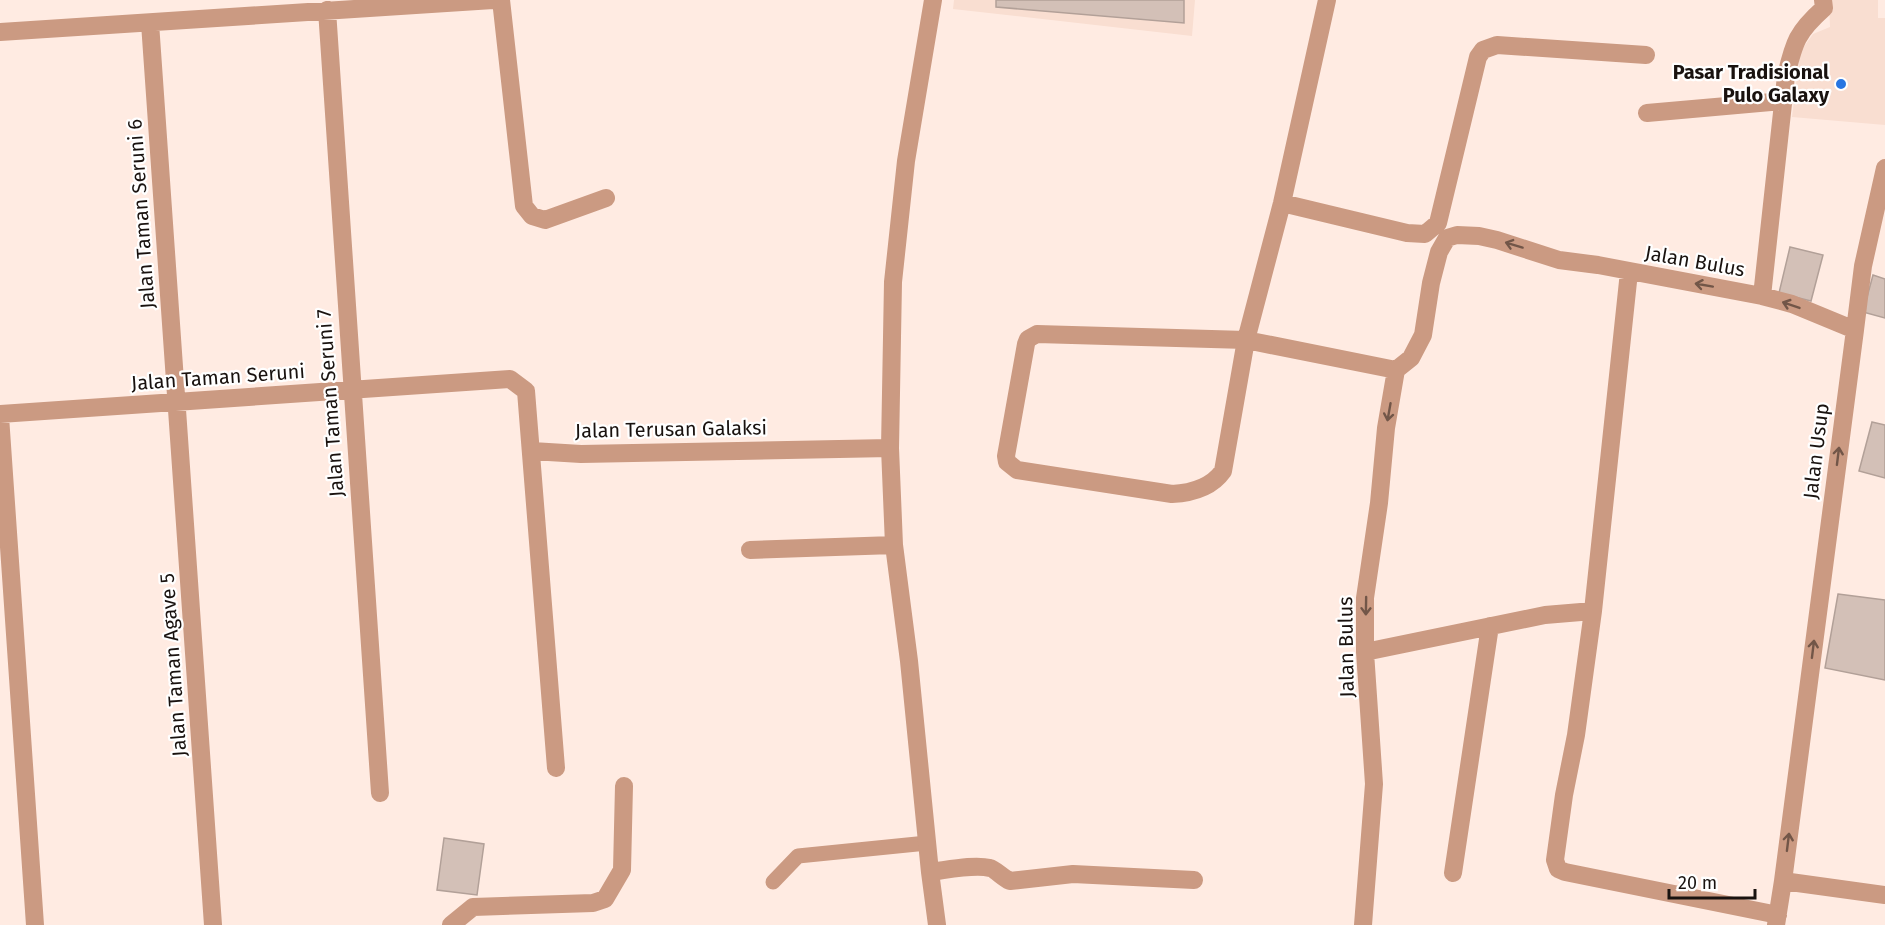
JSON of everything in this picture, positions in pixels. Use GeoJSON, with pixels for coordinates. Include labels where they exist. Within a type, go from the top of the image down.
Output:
{"type":"FeatureCollection","features":[{"type":"Feature","properties":{"kind":"street"},"geometry":{"type":"LineString","coordinates":[[0,32],[150,22],[235,8],[327,10],[493,0]]}},
{"type":"Feature","properties":{"kind":"street"},"geometry":{"type":"LineString","coordinates":[[501,0],[524,206],[532,216],[545,220],[606,198]]}},
{"type":"Feature","properties":{"kind":"street"},"geometry":{"type":"LineString","coordinates":[[933,0],[906,162],[893,282],[891,448],[894,545],[909,661],[937,925]]}},
{"type":"Feature","properties":{"kind":"street"},"geometry":{"type":"LineString","coordinates":[[1327,0],[1282,203],[1246,340],[1223,471],[1219,477],[1200,489],[1188,493],[1172,494],[1023,471],[1012,467],[1007,462],[1006,456],[1026,344],[1028,339],[1036,334],[1246,340],[1396,370]]}},
{"type":"Feature","properties":{"kind":"street"},"geometry":{"type":"LineString","coordinates":[[1823,0],[1824,8],[1806,24],[1795,40],[1786,76],[1762,296],[1792,304],[1855,330]]}},
{"type":"Feature","properties":{"kind":"street","name":"Jalan Taman Seruni 7"},"geometry":{"type":"LineString","coordinates":[[327,10],[380,793]]}},
{"type":"Feature","properties":{"kind":"street","name":"Jalan Taman Seruni 6"},"geometry":{"type":"LineString","coordinates":[[150,22],[177,402]]}},
{"type":"Feature","properties":{"kind":"street"},"geometry":{"type":"LineString","coordinates":[[1282,203],[1407,233],[1425,234],[1438,223],[1478,57],[1483,50],[1497,45],[1646,55]]}},
{"type":"Feature","properties":{"kind":"street"},"geometry":{"type":"LineString","coordinates":[[1647,113],[1784,101]]}},
{"type":"Feature","properties":{"kind":"street","name":"Jalan Usup"},"geometry":{"type":"LineString","coordinates":[[1777,920],[1863,266],[1885,168]]}},
{"type":"Feature","properties":{"kind":"street","name":"Jalan Bulus"},"geometry":{"type":"LineString","coordinates":[[1363,925],[1374,784],[1365,652],[1365,598],[1379,503],[1386,428],[1396,370],[1411,358],[1423,335],[1431,283],[1443,244],[1451,236],[1465,234],[1497,240],[1558,260],[1598,265],[1762,296]]}},
{"type":"Feature","properties":{"kind":"street"},"geometry":{"type":"LineString","coordinates":[[1629,272],[1593,611],[1576,735],[1563,795],[1555,860],[1558,869],[1565,872],[1777,920]]}},
{"type":"Feature","properties":{"kind":"street","name":"Jalan Taman Seruni"},"geometry":{"type":"LineString","coordinates":[[0,415],[510,379],[526,391],[532,451]]}},
{"type":"Feature","properties":{"kind":"street","name":"Jalan Taman Agave 5"},"geometry":{"type":"LineString","coordinates":[[177,402],[213,925]]}},
{"type":"Feature","properties":{"kind":"street"},"geometry":{"type":"LineString","coordinates":[[0,415],[35,925]]}},
{"type":"Feature","properties":{"kind":"street","name":"Jalan Terusan Galaksi"},"geometry":{"type":"LineString","coordinates":[[532,451],[581,454],[891,448]]}},
{"type":"Feature","properties":{"kind":"street"},"geometry":{"type":"LineString","coordinates":[[532,451],[556,768]]}},
{"type":"Feature","properties":{"kind":"street"},"geometry":{"type":"LineString","coordinates":[[750,550],[894,545]]}},
{"type":"Feature","properties":{"kind":"street"},"geometry":{"type":"LineString","coordinates":[[1365,652],[1545,615],[1593,611]]}},
{"type":"Feature","properties":{"kind":"street"},"geometry":{"type":"LineString","coordinates":[[1453,873],[1490,626]]}},
{"type":"Feature","properties":{"kind":"street"},"geometry":{"type":"LineString","coordinates":[[451,925],[472,907],[592,903],[604,898],[622,870],[624,786]]}},
{"type":"Feature","properties":{"kind":"street"},"geometry":{"type":"LineString","coordinates":[[930,872],[988,867],[993,868],[1002,878],[1010,881],[1073,874],[1194,880]]}},
{"type":"Feature","properties":{"kind":"street"},"geometry":{"type":"LineString","coordinates":[[1783,881],[1885,895]]}},
{"type":"Feature","properties":{"kind":"lane"},"geometry":{"type":"LineString","coordinates":[[773,882],[798,856],[927,843]]}},
{"type":"Feature","properties":{"kind":"shaded area"},"geometry":{"type":"Polygon","coordinates":[[[954,0],[1195,0],[1192,36],[953,9],[954,0]]]}},
{"type":"Feature","properties":{"kind":"shaded area","name":"Pasar Tradisional Pulo Galaxy"},"geometry":{"type":"Polygon","coordinates":[[[1829,0],[1878,0],[1878,18],[1885,18],[1885,125],[1792,117],[1800,52],[1813,34],[1830,27],[1829,0]]]}},
{"type":"Feature","properties":{"kind":"building"},"geometry":{"type":"Polygon","coordinates":[[[996,0],[1184,0],[1184,23],[996,7],[996,0]]]}},
{"type":"Feature","properties":{"kind":"building"},"geometry":{"type":"Polygon","coordinates":[[[1790,247],[1823,255],[1811,301],[1779,293],[1790,247]]]}},
{"type":"Feature","properties":{"kind":"building"},"geometry":{"type":"Polygon","coordinates":[[[1873,275],[1885,279],[1885,318],[1863,312],[1873,275]]]}},
{"type":"Feature","properties":{"kind":"building"},"geometry":{"type":"Polygon","coordinates":[[[1872,422],[1885,425],[1885,478],[1859,471],[1872,422]]]}},
{"type":"Feature","properties":{"kind":"building"},"geometry":{"type":"Polygon","coordinates":[[[1838,594],[1885,600],[1885,680],[1825,668],[1838,594]]]}},
{"type":"Feature","properties":{"kind":"building"},"geometry":{"type":"Polygon","coordinates":[[[444,838],[484,844],[477,895],[437,890],[444,838]]]}},
{"type":"Feature","properties":{"kind":"place","name":"Pasar Tradisional Pulo Galaxy"},"geometry":{"type":"Point","coordinates":[1841,84]}}]}
